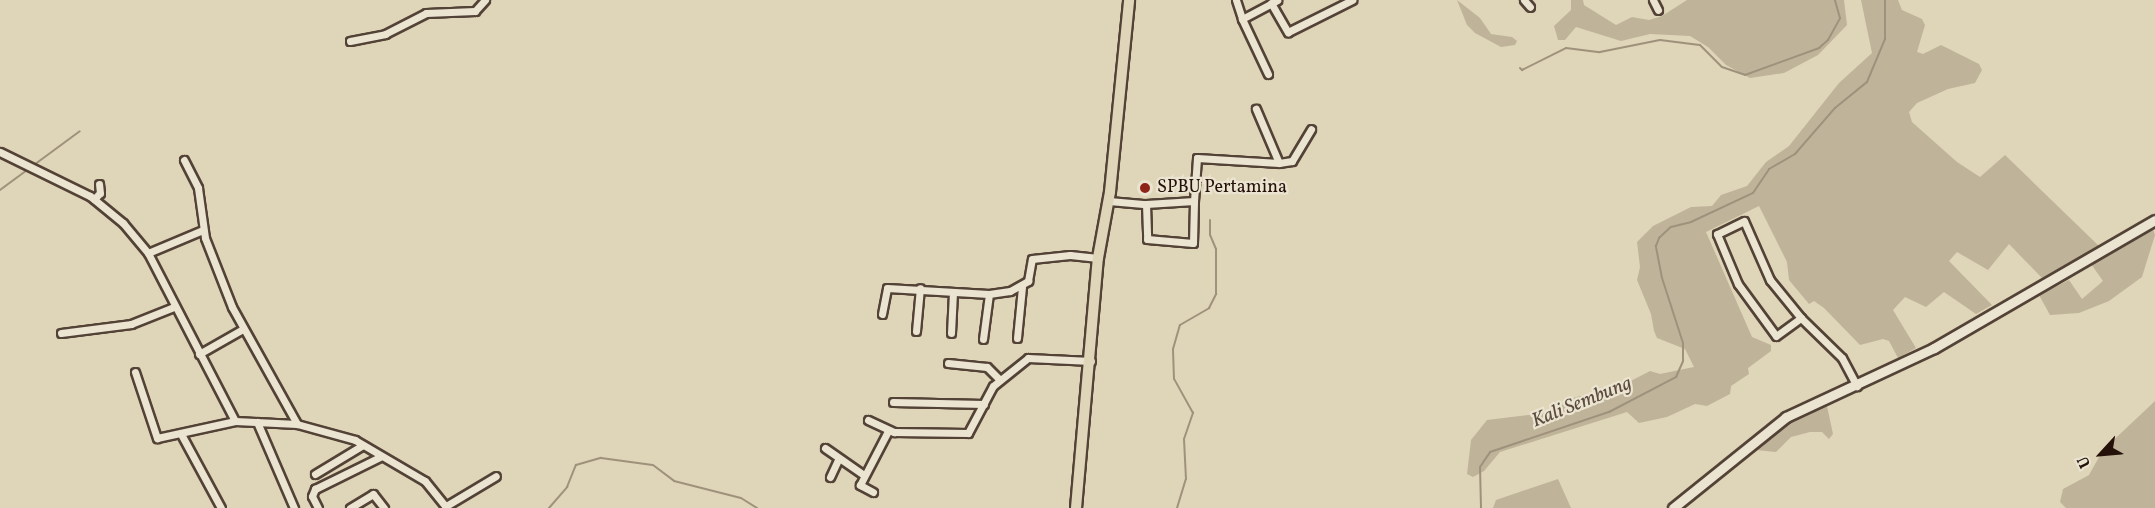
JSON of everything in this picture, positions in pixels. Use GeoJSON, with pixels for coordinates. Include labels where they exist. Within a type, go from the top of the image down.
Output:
{"type":"FeatureCollection","features":[{"type":"Feature","properties":{"kind":"main road"},"geometry":{"type":"LineString","coordinates":[[1076,508],[1091,361],[1098,258],[1109,201],[1129,0]]}},
{"type":"Feature","properties":{"kind":"main road"},"geometry":{"type":"LineString","coordinates":[[1673,508],[1786,417],[1857,386],[1934,348],[2155,220]]}},
{"type":"Feature","properties":{"kind":"street"},"geometry":{"type":"LineString","coordinates":[[350,41],[385,34],[426,13],[475,11],[485,0]]}},
{"type":"Feature","properties":{"kind":"street"},"geometry":{"type":"LineString","coordinates":[[1236,0],[1242,19],[1268,74]]}},
{"type":"Feature","properties":{"kind":"street"},"geometry":{"type":"LineString","coordinates":[[1524,0],[1530,7]]}},
{"type":"Feature","properties":{"kind":"street"},"geometry":{"type":"LineString","coordinates":[[1653,0],[1658,10]]}},
{"type":"Feature","properties":{"kind":"street"},"geometry":{"type":"LineString","coordinates":[[1242,19],[1274,1],[1288,32],[1349,1]]}},
{"type":"Feature","properties":{"kind":"street"},"geometry":{"type":"LineString","coordinates":[[1256,109],[1279,163]]}},
{"type":"Feature","properties":{"kind":"street"},"geometry":{"type":"LineString","coordinates":[[1146,204],[1147,239],[1192,243],[1197,158],[1279,163],[1292,160],[1311,129]]}},
{"type":"Feature","properties":{"kind":"street"},"geometry":{"type":"LineString","coordinates":[[0,152],[94,199],[123,224],[148,254],[235,421]]}},
{"type":"Feature","properties":{"kind":"street"},"geometry":{"type":"LineString","coordinates":[[184,160],[200,194],[203,230],[243,329],[297,424]]}},
{"type":"Feature","properties":{"kind":"street"},"geometry":{"type":"LineString","coordinates":[[94,199],[100,193],[99,184]]}},
{"type":"Feature","properties":{"kind":"street"},"geometry":{"type":"LineString","coordinates":[[1109,201],[1146,204],[1194,201]]}},
{"type":"Feature","properties":{"kind":"street"},"geometry":{"type":"LineString","coordinates":[[1801,318],[1776,336],[1737,284],[1717,234],[1744,221],[1770,280],[1801,318],[1842,358],[1857,386]]}},
{"type":"Feature","properties":{"kind":"street"},"geometry":{"type":"LineString","coordinates":[[148,254],[203,230]]}},
{"type":"Feature","properties":{"kind":"street"},"geometry":{"type":"LineString","coordinates":[[1017,338],[1022,287],[1030,273],[1032,259],[1070,255],[1098,258]]}},
{"type":"Feature","properties":{"kind":"street"},"geometry":{"type":"LineString","coordinates":[[882,314],[884,290],[894,286],[989,294],[1022,287]]}},
{"type":"Feature","properties":{"kind":"street"},"geometry":{"type":"LineString","coordinates":[[916,331],[920,288]]}},
{"type":"Feature","properties":{"kind":"street"},"geometry":{"type":"LineString","coordinates":[[951,333],[953,292]]}},
{"type":"Feature","properties":{"kind":"street"},"geometry":{"type":"LineString","coordinates":[[983,339],[989,294]]}},
{"type":"Feature","properties":{"kind":"street"},"geometry":{"type":"LineString","coordinates":[[61,333],[131,324],[174,307]]}},
{"type":"Feature","properties":{"kind":"street"},"geometry":{"type":"LineString","coordinates":[[199,354],[243,329]]}},
{"type":"Feature","properties":{"kind":"street"},"geometry":{"type":"LineString","coordinates":[[868,420],[888,431],[968,433],[999,379],[1037,356],[1091,361]]}},
{"type":"Feature","properties":{"kind":"street"},"geometry":{"type":"LineString","coordinates":[[948,363],[987,367],[999,379]]}},
{"type":"Feature","properties":{"kind":"street"},"geometry":{"type":"LineString","coordinates":[[135,372],[157,438],[235,421],[297,424],[339,434],[363,445],[380,457],[425,481],[446,507],[496,476]]}},
{"type":"Feature","properties":{"kind":"street"},"geometry":{"type":"LineString","coordinates":[[893,402],[984,404]]}},
{"type":"Feature","properties":{"kind":"street"},"geometry":{"type":"LineString","coordinates":[[257,422],[294,508]]}},
{"type":"Feature","properties":{"kind":"street"},"geometry":{"type":"LineString","coordinates":[[873,492],[860,485],[888,431]]}},
{"type":"Feature","properties":{"kind":"street"},"geometry":{"type":"LineString","coordinates":[[181,434],[221,508]]}},
{"type":"Feature","properties":{"kind":"street"},"geometry":{"type":"LineString","coordinates":[[315,474],[363,445]]}},
{"type":"Feature","properties":{"kind":"street"},"geometry":{"type":"LineString","coordinates":[[825,448],[838,460],[864,475]]}},
{"type":"Feature","properties":{"kind":"street"},"geometry":{"type":"LineString","coordinates":[[318,508],[312,495],[315,489],[380,457]]}},
{"type":"Feature","properties":{"kind":"street"},"geometry":{"type":"LineString","coordinates":[[830,477],[838,460]]}},
{"type":"Feature","properties":{"kind":"street"},"geometry":{"type":"LineString","coordinates":[[350,508],[373,494],[384,508]]}},
{"type":"Feature","properties":{"kind":"shaded area"},"geometry":{"type":"Polygon","coordinates":[[[1457,0],[1480,18],[1491,34],[1512,37],[1517,41],[1515,45],[1501,47],[1475,33],[1467,25],[1457,0]]]}},
{"type":"Feature","properties":{"kind":"shaded area"},"geometry":{"type":"Polygon","coordinates":[[[1571,0],[1583,0],[1584,5],[1616,25],[1632,17],[1649,20],[1662,16],[1687,0],[1844,0],[1847,25],[1818,55],[1784,73],[1750,78],[1726,65],[1708,47],[1690,36],[1650,34],[1621,41],[1576,27],[1565,40],[1558,40],[1554,26],[1571,10],[1571,0]]]}},
{"type":"Feature","properties":{"kind":"shaded area"},"geometry":{"type":"Polygon","coordinates":[[[1861,0],[1898,0],[1902,10],[1922,19],[1925,25],[1917,52],[1923,54],[1941,45],[1979,64],[1982,70],[1975,83],[1948,89],[1917,103],[1909,112],[1912,122],[1957,162],[1980,177],[2005,155],[2099,246],[2134,226],[2140,235],[2153,229],[2155,235],[2142,277],[2109,301],[2079,313],[2050,315],[2039,295],[2069,280],[2082,299],[2103,281],[2084,254],[2042,278],[2009,244],[1988,270],[1957,252],[1949,261],[1992,305],[1976,314],[1944,292],[1926,307],[1905,297],[1893,310],[1916,348],[1898,358],[1889,341],[1883,339],[1860,345],[1824,308],[1814,301],[1809,304],[1789,280],[1787,262],[1759,206],[1706,232],[1752,337],[1771,345],[1771,351],[1748,368],[1749,374],[1731,386],[1730,394],[1707,406],[1695,404],[1667,417],[1639,423],[1627,412],[1500,452],[1484,471],[1473,477],[1467,474],[1471,440],[1487,420],[1554,412],[1569,399],[1623,385],[1650,371],[1660,374],[1694,367],[1685,349],[1657,338],[1651,314],[1637,280],[1640,267],[1637,242],[1653,226],[1691,207],[1712,206],[1721,195],[1747,186],[1766,162],[1789,146],[1839,83],[1872,53],[1861,0]]]}},
{"type":"Feature","properties":{"kind":"shaded area"},"geometry":{"type":"Polygon","coordinates":[[[2155,401],[2155,508],[2066,508],[2060,502],[2063,489],[2089,475],[2103,450],[2155,401]]]}},
{"type":"Feature","properties":{"kind":"shaded area"},"geometry":{"type":"Polygon","coordinates":[[[1827,406],[1833,434],[1829,439],[1822,432],[1810,432],[1791,437],[1776,452],[1756,450],[1755,444],[1783,425],[1827,406]]]}},
{"type":"Feature","properties":{"kind":"shaded area"},"geometry":{"type":"Polygon","coordinates":[[[1558,479],[1571,508],[1493,508],[1496,500],[1558,479]]]}},
{"type":"Feature","properties":{"kind":"waterway"},"geometry":{"type":"LineString","coordinates":[[1520,68],[1522,70],[1566,48],[1600,52],[1660,40],[1700,45],[1722,67],[1745,75],[1819,48],[1828,40],[1840,18],[1835,0]]}},
{"type":"Feature","properties":{"kind":"waterway","name":"Kali Sembung"},"geometry":{"type":"LineString","coordinates":[[1481,508],[1480,467],[1490,452],[1609,412],[1676,377],[1683,361],[1683,343],[1662,278],[1656,246],[1659,238],[1671,227],[1691,222],[1753,193],[1769,169],[1795,154],[1835,108],[1867,82],[1885,39],[1885,0]]}},
{"type":"Feature","properties":{"kind":"waterway"},"geometry":{"type":"LineString","coordinates":[[0,190],[80,131]]}},
{"type":"Feature","properties":{"kind":"waterway"},"geometry":{"type":"LineString","coordinates":[[1177,508],[1186,479],[1184,439],[1193,413],[1174,379],[1173,349],[1180,325],[1209,308],[1216,294],[1216,249],[1210,235],[1210,220]]}},
{"type":"Feature","properties":{"kind":"waterway"},"geometry":{"type":"LineString","coordinates":[[549,508],[567,487],[576,465],[601,458],[653,465],[674,481],[741,498],[757,508]]}},
{"type":"Feature","properties":{"kind":"place","name":"SPBU Pertamina"},"geometry":{"type":"Point","coordinates":[1145,188]}}]}
